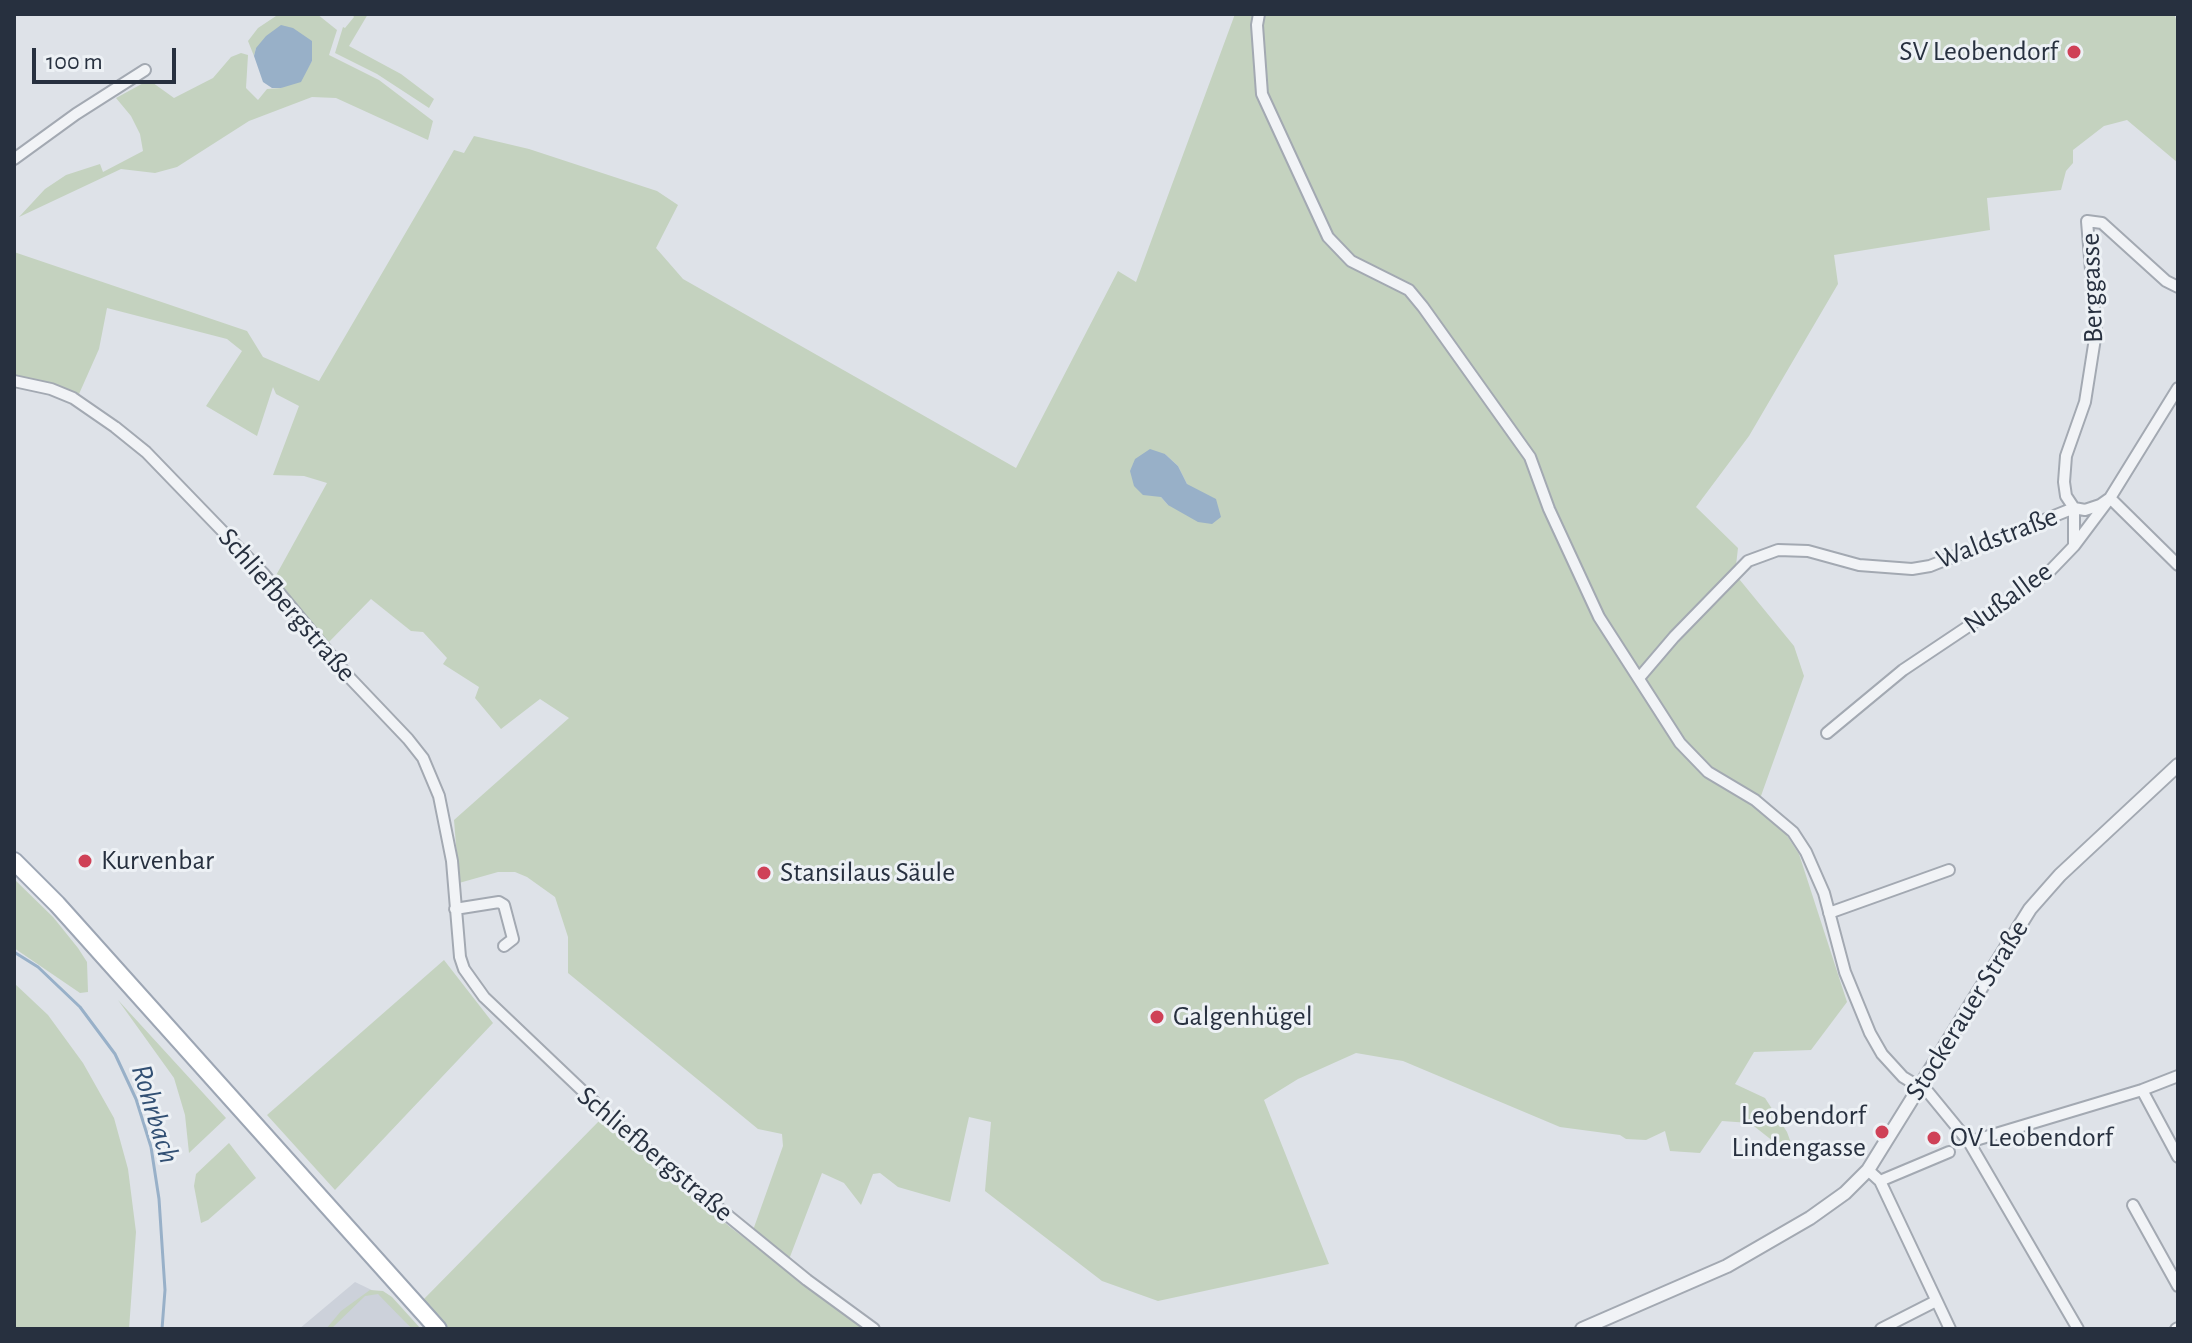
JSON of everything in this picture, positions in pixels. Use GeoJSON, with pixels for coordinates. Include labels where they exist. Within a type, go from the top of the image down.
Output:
{"type":"FeatureCollection","features":[{"type":"Feature","properties":{"kind":"main road"},"geometry":{"type":"LineString","coordinates":[[14,861],[57,904],[438,1329]]}},
{"type":"Feature","properties":{"kind":"street"},"geometry":{"type":"LineString","coordinates":[[1259,14],[1257,25],[1262,94],[1328,237],[1351,261],[1409,290],[1530,457],[1549,509],[1599,617],[1680,743],[1724,783],[1776,815],[1793,832],[1806,852],[1824,893],[1845,972],[1870,1033],[1894,1069],[1928,1092],[1969,1142],[2078,1329]]}},
{"type":"Feature","properties":{"kind":"street"},"geometry":{"type":"LineString","coordinates":[[14,159],[145,70]]}},
{"type":"Feature","properties":{"kind":"street","name":"Berggasse"},"geometry":{"type":"LineString","coordinates":[[2074,546],[2074,508],[2066,496],[2066,456],[2085,402],[2096,332],[2087,221],[2102,223],[2166,281],[2178,287]]}},
{"type":"Feature","properties":{"kind":"street","name":"Schliefbergstraße"},"geometry":{"type":"LineString","coordinates":[[14,381],[51,389],[73,398],[146,452],[263,573],[348,676],[423,758],[439,796],[452,861],[457,935],[464,969],[502,1015],[630,1136],[807,1280],[874,1329]]}},
{"type":"Feature","properties":{"kind":"street","name":"Nußallee"},"geometry":{"type":"LineString","coordinates":[[1827,733],[1903,670],[2048,573],[2074,546],[2110,498],[2178,388]]}},
{"type":"Feature","properties":{"kind":"street"},"geometry":{"type":"LineString","coordinates":[[2074,508],[2085,510],[2110,498],[2178,565]]}},
{"type":"Feature","properties":{"kind":"street","name":"Waldstraße"},"geometry":{"type":"LineString","coordinates":[[1639,678],[1735,574],[1748,561],[1762,554],[1794,549],[1859,565],[1912,569],[1930,566],[2074,508]]}},
{"type":"Feature","properties":{"kind":"street","name":"Stockerauer Straße"},"geometry":{"type":"LineString","coordinates":[[1582,1329],[1758,1250],[1845,1193],[1868,1170],[2030,909],[2060,875],[2178,765]]}},
{"type":"Feature","properties":{"kind":"street"},"geometry":{"type":"LineString","coordinates":[[1829,913],[1949,870]]}},
{"type":"Feature","properties":{"kind":"street"},"geometry":{"type":"LineString","coordinates":[[455,909],[499,902],[504,905],[513,939],[504,946]]}},
{"type":"Feature","properties":{"kind":"street"},"geometry":{"type":"LineString","coordinates":[[1969,1142],[2142,1090],[2178,1076]]}},
{"type":"Feature","properties":{"kind":"street"},"geometry":{"type":"LineString","coordinates":[[2142,1090],[2178,1157]]}},
{"type":"Feature","properties":{"kind":"street"},"geometry":{"type":"LineString","coordinates":[[1880,1181],[1949,1152]]}},
{"type":"Feature","properties":{"kind":"street"},"geometry":{"type":"LineString","coordinates":[[1868,1170],[1880,1181],[1950,1329]]}},
{"type":"Feature","properties":{"kind":"street"},"geometry":{"type":"LineString","coordinates":[[2133,1205],[2178,1286]]}},
{"type":"Feature","properties":{"kind":"street"},"geometry":{"type":"LineString","coordinates":[[1881,1329],[1936,1301]]}},
{"type":"Feature","properties":{"kind":"shaded area"},"geometry":{"type":"Polygon","coordinates":[[[355,1282],[382,1295],[412,1329],[299,1329],[355,1282]]]}},
{"type":"Feature","properties":{"kind":"green space"},"geometry":{"type":"Polygon","coordinates":[[[279,14],[317,14],[337,30],[329,55],[379,80],[433,121],[428,140],[336,98],[312,97],[249,121],[177,167],[155,173],[121,169],[19,217],[45,189],[66,175],[100,164],[103,172],[143,151],[140,134],[131,116],[116,98],[149,80],[174,98],[213,78],[231,57],[241,53],[248,55],[246,88],[258,100],[267,89],[281,88],[305,72],[312,61],[312,41],[256,48],[254,56],[248,41],[258,28],[279,14]]]}},
{"type":"Feature","properties":{"kind":"green space"},"geometry":{"type":"Polygon","coordinates":[[[352,14],[368,14],[349,46],[401,74],[434,99],[429,108],[377,74],[335,53],[343,27],[354,17],[352,14]]]}},
{"type":"Feature","properties":{"kind":"green space"},"geometry":{"type":"Polygon","coordinates":[[[1235,14],[2174,14],[2178,24],[2178,163],[2127,120],[2104,126],[2073,150],[2073,163],[2066,171],[2061,190],[1987,198],[1990,230],[1834,255],[1838,284],[1749,436],[1696,507],[1738,548],[1735,574],[1794,646],[1804,676],[1757,807],[1778,822],[1799,854],[1847,1002],[1811,1050],[1754,1052],[1735,1084],[1765,1098],[1791,1143],[1783,1149],[1750,1123],[1722,1121],[1700,1153],[1670,1151],[1665,1131],[1646,1140],[1560,1127],[1403,1061],[1356,1053],[1298,1079],[1264,1100],[1329,1264],[1158,1301],[1102,1281],[985,1191],[991,1122],[969,1117],[950,1202],[898,1187],[880,1173],[873,1174],[861,1205],[844,1183],[822,1173],[788,1262],[752,1233],[783,1146],[782,1134],[758,1129],[568,973],[568,937],[555,897],[515,872],[498,872],[459,883],[454,820],[569,718],[540,699],[501,729],[475,698],[479,687],[443,664],[447,658],[423,632],[411,631],[371,599],[327,644],[274,579],[327,483],[304,476],[273,475],[299,406],[276,394],[273,387],[257,436],[206,406],[242,351],[227,339],[107,308],[99,349],[79,394],[14,377],[14,252],[247,331],[263,357],[319,381],[454,150],[464,153],[474,136],[529,149],[657,191],[678,205],[656,248],[683,279],[1016,468],[1118,271],[1136,282],[1235,14]],[[1165,454],[1161,497],[1168,505],[1187,484],[1178,466],[1165,454]]]}},
{"type":"Feature","properties":{"kind":"green space"},"geometry":{"type":"Polygon","coordinates":[[[14,879],[53,917],[78,948],[87,962],[88,992],[80,993],[14,948],[14,879]]]}},
{"type":"Feature","properties":{"kind":"green space"},"geometry":{"type":"Polygon","coordinates":[[[444,960],[493,1023],[335,1190],[267,1115],[444,960]]]}},
{"type":"Feature","properties":{"kind":"green space"},"geometry":{"type":"Polygon","coordinates":[[[14,983],[48,1015],[83,1063],[114,1118],[128,1169],[136,1232],[129,1329],[14,1329],[14,983]]]}},
{"type":"Feature","properties":{"kind":"green space"},"geometry":{"type":"Polygon","coordinates":[[[118,1000],[226,1118],[189,1153],[185,1115],[174,1078],[118,1000]]]}},
{"type":"Feature","properties":{"kind":"green space"},"geometry":{"type":"Polygon","coordinates":[[[600,1120],[730,1227],[863,1329],[449,1329],[423,1300],[600,1120]]]}},
{"type":"Feature","properties":{"kind":"green space"},"geometry":{"type":"Polygon","coordinates":[[[229,1143],[256,1178],[201,1223],[194,1186],[196,1174],[229,1143]]]}},
{"type":"Feature","properties":{"kind":"green space"},"geometry":{"type":"Polygon","coordinates":[[[370,1290],[383,1291],[392,1297],[421,1329],[412,1329],[378,1294],[365,1296],[331,1329],[326,1329],[341,1311],[370,1290]]]}},
{"type":"Feature","properties":{"kind":"water"},"geometry":{"type":"Polygon","coordinates":[[[281,25],[293,28],[312,41],[312,61],[301,82],[272,88],[263,82],[254,56],[256,48],[266,36],[281,25]]]}},
{"type":"Feature","properties":{"kind":"water"},"geometry":{"type":"Polygon","coordinates":[[[1150,449],[1165,454],[1178,466],[1187,484],[1216,499],[1221,517],[1212,524],[1198,522],[1168,505],[1161,497],[1143,495],[1134,486],[1130,471],[1135,459],[1150,449]]]}},
{"type":"Feature","properties":{"kind":"waterway","name":"Rohrbach"},"geometry":{"type":"LineString","coordinates":[[14,952],[38,967],[80,1007],[115,1054],[136,1099],[151,1147],[159,1199],[165,1290],[162,1329]]}},
{"type":"Feature","properties":{"kind":"place","name":"SV Leobendorf"},"geometry":{"type":"Point","coordinates":[2074,52]}},
{"type":"Feature","properties":{"kind":"place","name":"Kurvenbar"},"geometry":{"type":"Point","coordinates":[85,861]}},
{"type":"Feature","properties":{"kind":"place","name":"Stansilaus Säule"},"geometry":{"type":"Point","coordinates":[764,873]}},
{"type":"Feature","properties":{"kind":"place","name":"Galgenhügel"},"geometry":{"type":"Point","coordinates":[1157,1017]}},
{"type":"Feature","properties":{"kind":"place","name":"Leobendorf Lindengasse"},"geometry":{"type":"Point","coordinates":[1882,1132]}},
{"type":"Feature","properties":{"kind":"place","name":"OV Leobendorf"},"geometry":{"type":"Point","coordinates":[1934,1138]}}]}
